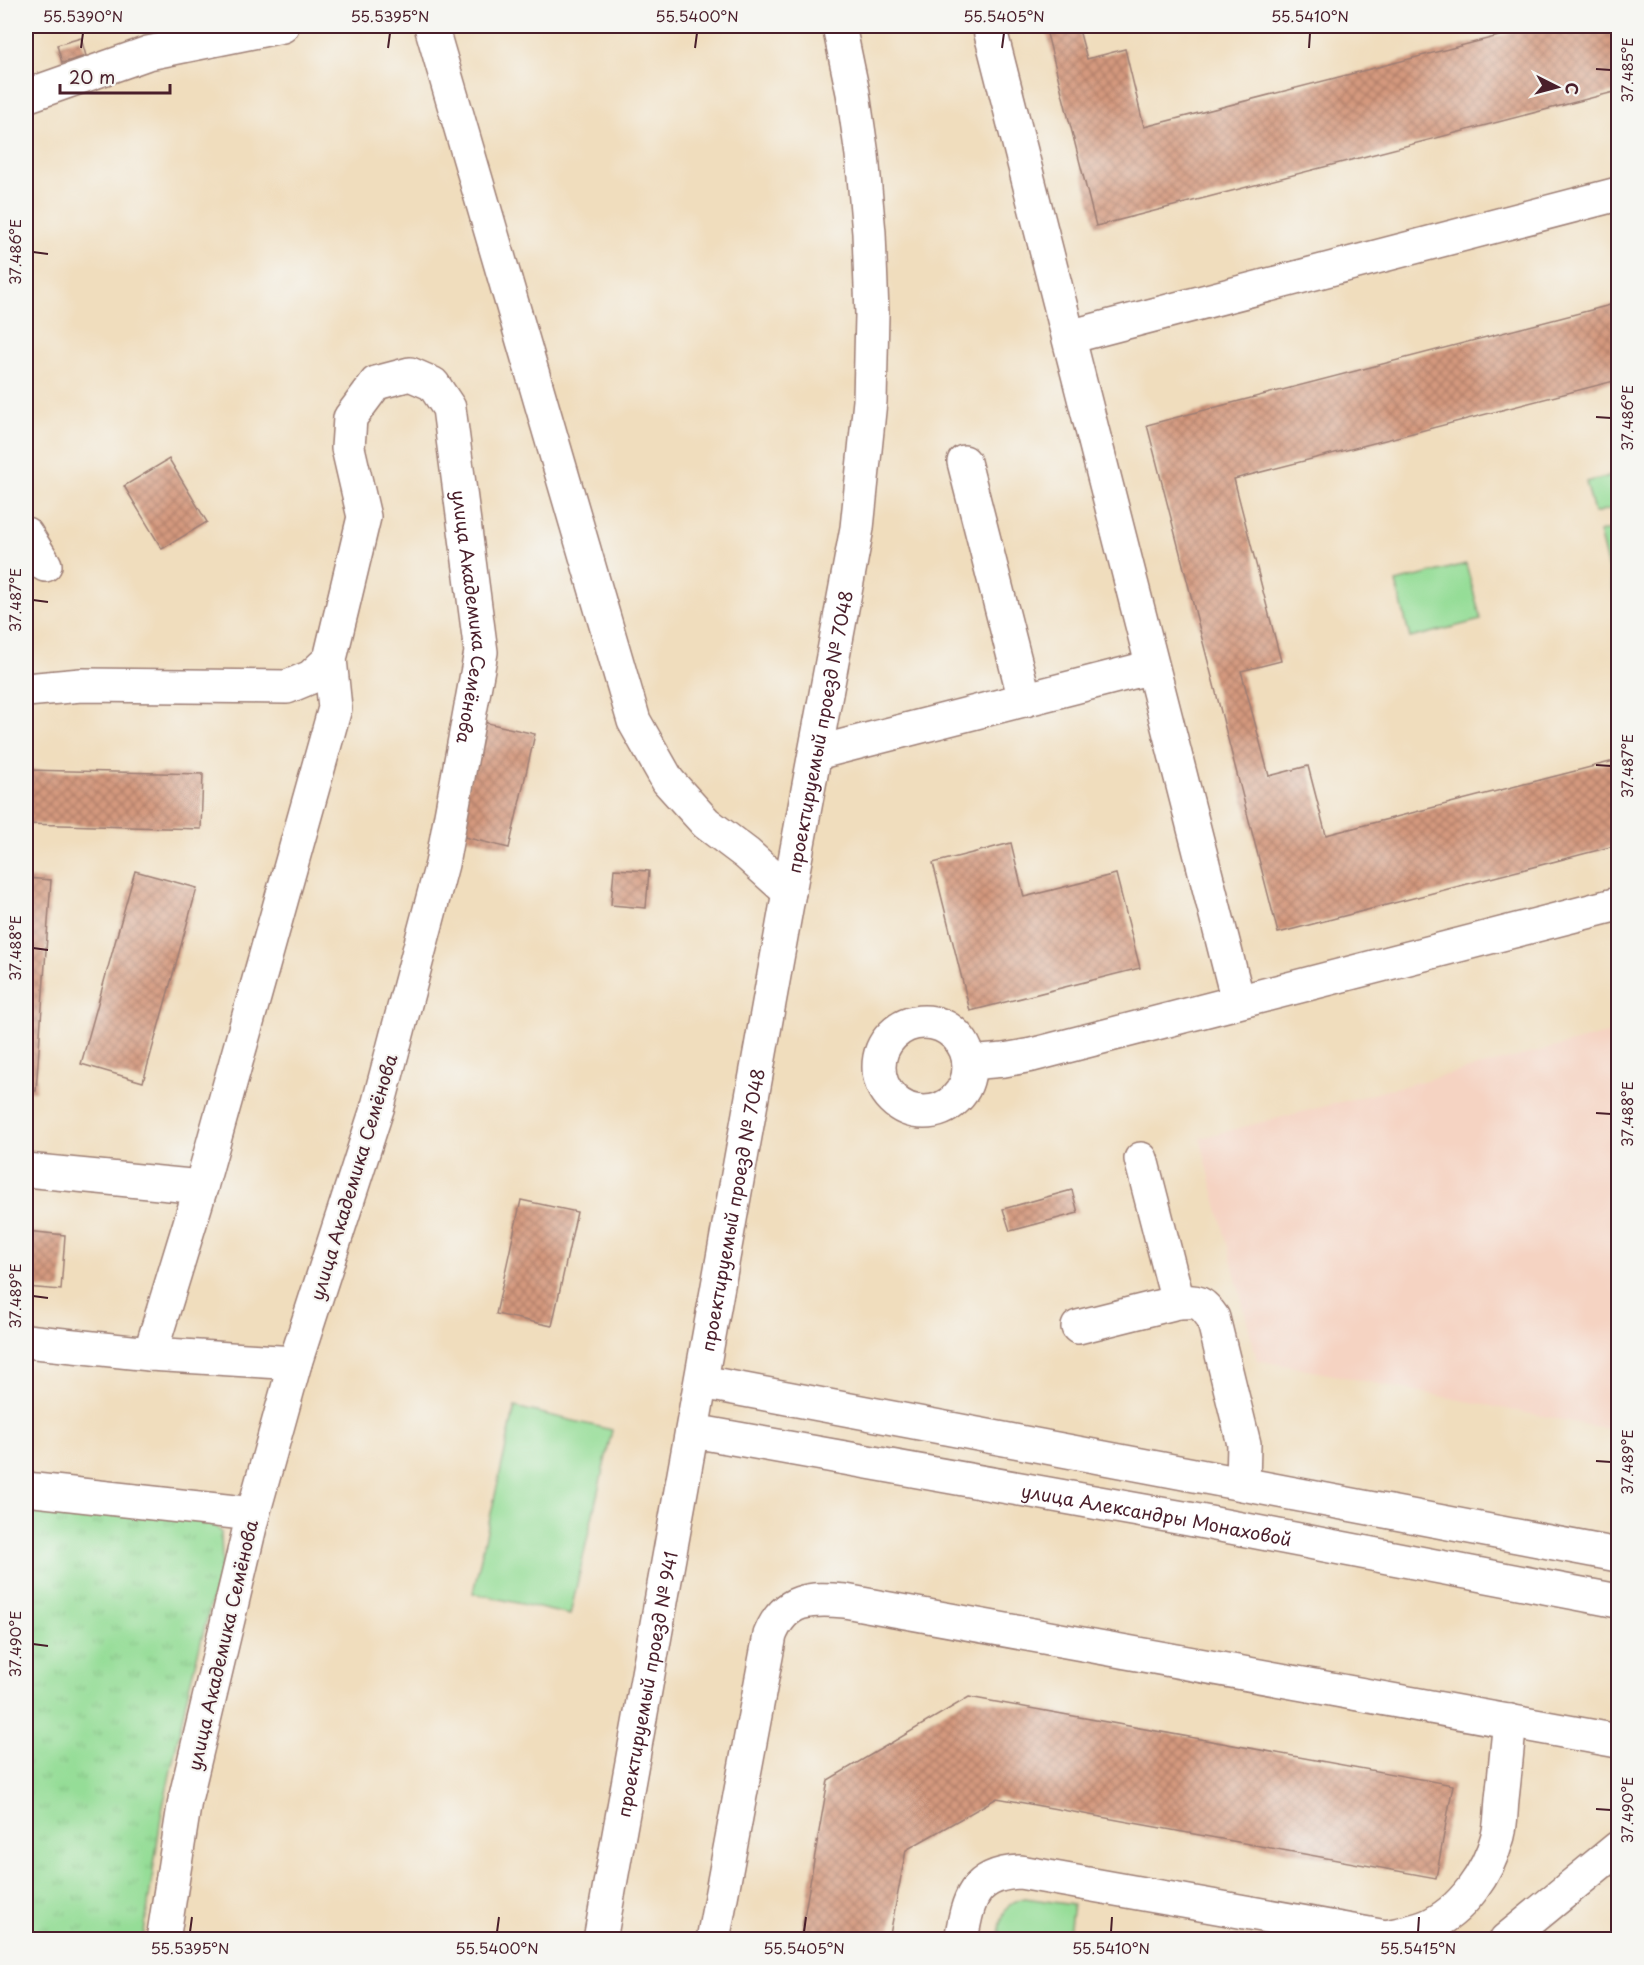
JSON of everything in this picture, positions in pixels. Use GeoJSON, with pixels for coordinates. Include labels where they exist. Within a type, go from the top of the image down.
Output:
{"type":"FeatureCollection","features":[{"type":"Feature","properties":{"kind":"main road"},"geometry":{"type":"LineString","coordinates":[[26,96],[148,53],[282,26]]}},
{"type":"Feature","properties":{"kind":"main road"},"geometry":{"type":"LineString","coordinates":[[431,26],[634,721],[668,781],[706,824],[747,854],[789,892]]}},
{"type":"Feature","properties":{"kind":"main road","name":"проектируемый проезд № 7048"},"geometry":{"type":"LineString","coordinates":[[693,1431],[789,892],[857,528],[870,401],[872,314],[869,233],[862,155],[853,93],[839,26]]}},
{"type":"Feature","properties":{"kind":"main road"},"geometry":{"type":"LineString","coordinates":[[989,26],[1238,1001]]}},
{"type":"Feature","properties":{"kind":"main road"},"geometry":{"type":"LineString","coordinates":[[1069,337],[1618,194]]}},
{"type":"Feature","properties":{"kind":"main road","name":"улица Академика Семёнова"},"geometry":{"type":"LineString","coordinates":[[163,1940],[185,1800],[253,1514],[295,1363],[378,1106],[424,933],[442,864],[481,652],[449,408],[433,384],[411,374],[376,383],[350,418],[348,448],[364,518],[320,668]]}},
{"type":"Feature","properties":{"kind":"main road"},"geometry":{"type":"LineString","coordinates":[[964,462],[1025,700]]}},
{"type":"Feature","properties":{"kind":"main road"},"geometry":{"type":"LineString","coordinates":[[26,534],[45,565]]}},
{"type":"Feature","properties":{"kind":"main road"},"geometry":{"type":"LineString","coordinates":[[816,753],[1152,667]]}},
{"type":"Feature","properties":{"kind":"main road"},"geometry":{"type":"LineString","coordinates":[[26,690],[81,685],[287,687],[320,668],[335,708],[201,1187],[150,1354]]}},
{"type":"Feature","properties":{"kind":"main road"},"geometry":{"type":"LineString","coordinates":[[969,1063],[1017,1058],[1618,904]]}},
{"type":"Feature","properties":{"kind":"main road"},"geometry":{"type":"LineString","coordinates":[[1141,1159],[1178,1302]]}},
{"type":"Feature","properties":{"kind":"main road"},"geometry":{"type":"LineString","coordinates":[[26,1170],[201,1187]]}},
{"type":"Feature","properties":{"kind":"main road"},"geometry":{"type":"LineString","coordinates":[[1078,1327],[1178,1302],[1194,1301],[1204,1306],[1213,1318],[1244,1444],[1243,1484]]}},
{"type":"Feature","properties":{"kind":"main road"},"geometry":{"type":"LineString","coordinates":[[26,1341],[150,1354],[295,1363]]}},
{"type":"Feature","properties":{"kind":"main road"},"geometry":{"type":"LineString","coordinates":[[702,1382],[1618,1555]]}},
{"type":"Feature","properties":{"kind":"main road","name":"улица Александры Монаховой"},"geometry":{"type":"LineString","coordinates":[[693,1431],[1189,1519],[1618,1601]]}},
{"type":"Feature","properties":{"kind":"main road","name":"проектируемый проезд № 941"},"geometry":{"type":"LineString","coordinates":[[600,1940],[693,1431]]}},
{"type":"Feature","properties":{"kind":"main road"},"geometry":{"type":"LineString","coordinates":[[26,1489],[253,1514]]}},
{"type":"Feature","properties":{"kind":"main road"},"geometry":{"type":"LineString","coordinates":[[713,1940],[770,1635],[781,1614],[795,1604],[810,1599],[846,1601],[1618,1741]]}},
{"type":"Feature","properties":{"kind":"main road"},"geometry":{"type":"LineString","coordinates":[[961,1940],[967,1906],[976,1890],[1001,1874],[1020,1872],[1349,1935],[1386,1937],[1413,1932],[1445,1916],[1461,1902],[1476,1884],[1491,1856],[1498,1834],[1510,1721]]}},
{"type":"Feature","properties":{"kind":"main road"},"geometry":{"type":"LineString","coordinates":[[1506,1940],[1618,1848]]}},
{"type":"Feature","properties":{"kind":"shaded area"},"geometry":{"type":"Polygon","coordinates":[[[1618,1031],[1618,1431],[1257,1360],[1200,1138],[1618,1031]]]}},
{"type":"Feature","properties":{"kind":"green space"},"geometry":{"type":"Polygon","coordinates":[[[1618,474],[1618,507],[1594,513],[1586,482],[1618,474]]]}},
{"type":"Feature","properties":{"kind":"green space"},"geometry":{"type":"Polygon","coordinates":[[[1618,527],[1618,609],[1599,532],[1618,527]]]}},
{"type":"Feature","properties":{"kind":"green space"},"geometry":{"type":"Polygon","coordinates":[[[1466,564],[1481,620],[1410,638],[1396,582],[1466,564]]]}},
{"type":"Feature","properties":{"kind":"green space"},"geometry":{"type":"Polygon","coordinates":[[[515,1407],[612,1430],[570,1615],[473,1593],[515,1407]]]}},
{"type":"Feature","properties":{"kind":"green space"},"geometry":{"type":"Polygon","coordinates":[[[26,1503],[213,1522],[221,1532],[222,1562],[189,1687],[162,1811],[143,1939],[26,1940],[26,1503]]]}},
{"type":"Feature","properties":{"kind":"green space"},"geometry":{"type":"Polygon","coordinates":[[[1025,1898],[1073,1905],[1068,1939],[1016,1939],[1016,1937],[999,1934],[1008,1906],[1025,1898]]]}},
{"type":"Feature","properties":{"kind":"building"},"geometry":{"type":"Polygon","coordinates":[[[1045,26],[1078,26],[1087,59],[1125,49],[1144,127],[1538,26],[1618,26],[1618,91],[1096,226],[1045,26]]]}},
{"type":"Feature","properties":{"kind":"building"},"geometry":{"type":"Polygon","coordinates":[[[81,38],[86,56],[62,63],[57,45],[81,38]]]}},
{"type":"Feature","properties":{"kind":"building"},"geometry":{"type":"Polygon","coordinates":[[[1618,303],[1618,380],[1234,479],[1281,661],[1241,671],[1269,776],[1308,766],[1326,835],[1618,760],[1618,845],[1278,933],[1147,425],[1618,303]]]}},
{"type":"Feature","properties":{"kind":"building"},"geometry":{"type":"Polygon","coordinates":[[[169,459],[207,522],[162,549],[124,486],[169,459]]]}},
{"type":"Feature","properties":{"kind":"building"},"geometry":{"type":"Polygon","coordinates":[[[483,722],[535,734],[509,848],[456,835],[483,722]]]}},
{"type":"Feature","properties":{"kind":"building"},"geometry":{"type":"Polygon","coordinates":[[[26,770],[203,774],[201,829],[26,824],[26,770]]]}},
{"type":"Feature","properties":{"kind":"building"},"geometry":{"type":"Polygon","coordinates":[[[1011,843],[1024,897],[1116,874],[1140,968],[970,1011],[933,863],[1011,843]]]}},
{"type":"Feature","properties":{"kind":"building"},"geometry":{"type":"Polygon","coordinates":[[[614,869],[649,871],[646,908],[611,905],[614,869]]]}},
{"type":"Feature","properties":{"kind":"building"},"geometry":{"type":"Polygon","coordinates":[[[135,871],[197,888],[143,1082],[81,1064],[135,871]]]}},
{"type":"Feature","properties":{"kind":"building"},"geometry":{"type":"Polygon","coordinates":[[[26,878],[51,880],[36,1091],[26,1091],[26,878]]]}},
{"type":"Feature","properties":{"kind":"building"},"geometry":{"type":"Polygon","coordinates":[[[1072,1190],[1078,1213],[1010,1231],[1003,1209],[1072,1190]]]}},
{"type":"Feature","properties":{"kind":"building"},"geometry":{"type":"Polygon","coordinates":[[[521,1200],[577,1212],[552,1326],[496,1314],[521,1200]]]}},
{"type":"Feature","properties":{"kind":"building"},"geometry":{"type":"Polygon","coordinates":[[[26,1231],[65,1235],[61,1290],[26,1287],[26,1231]]]}},
{"type":"Feature","properties":{"kind":"building"},"geometry":{"type":"Polygon","coordinates":[[[969,1697],[1453,1785],[1436,1878],[997,1798],[906,1850],[889,1940],[800,1940],[828,1780],[969,1697]]]}}]}
